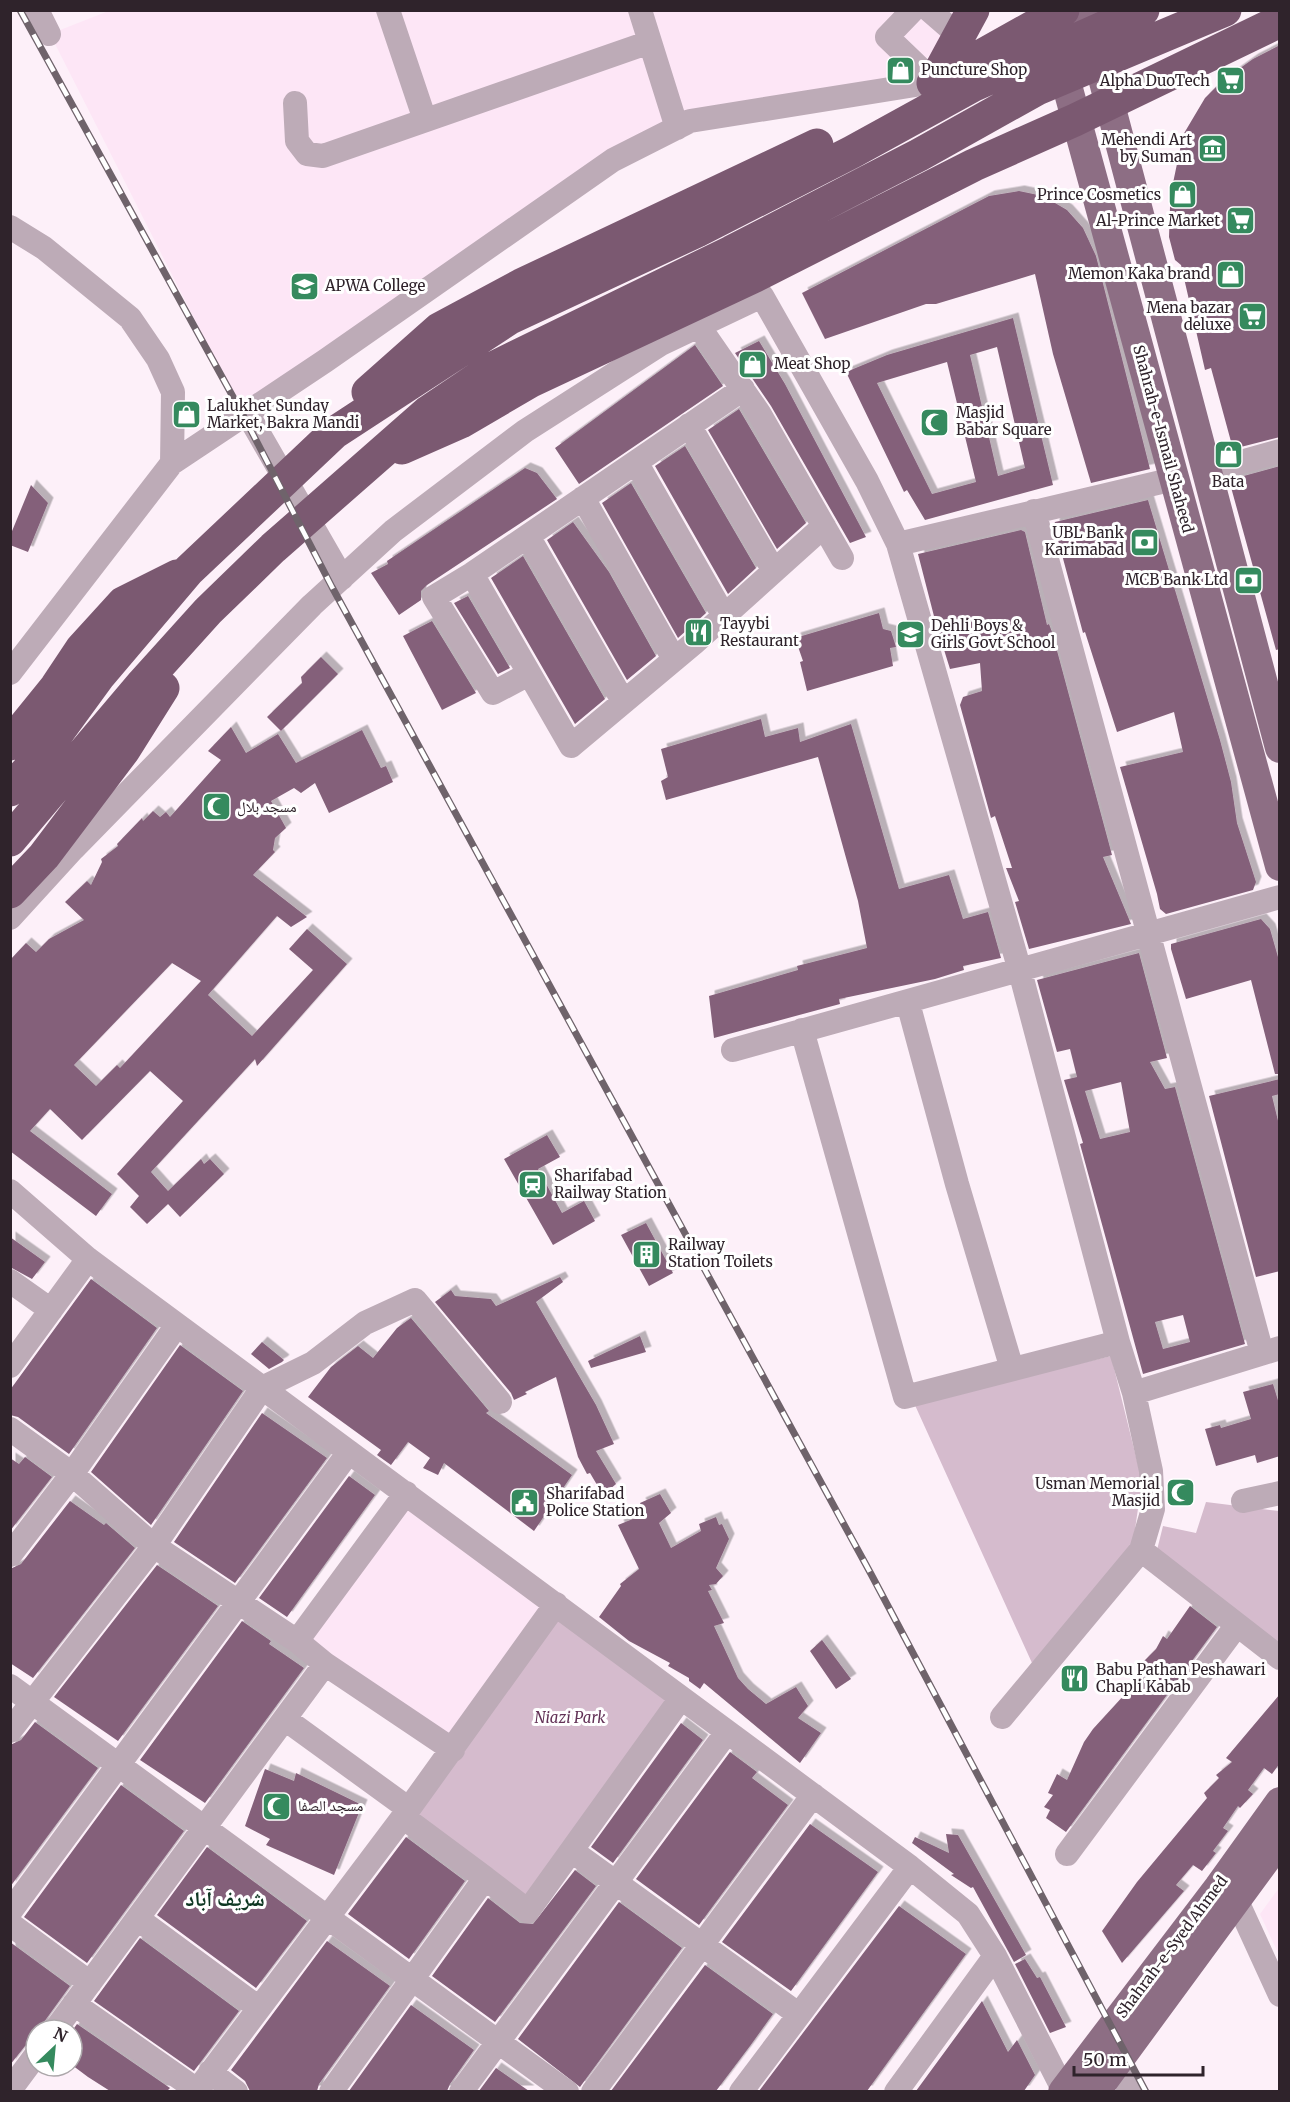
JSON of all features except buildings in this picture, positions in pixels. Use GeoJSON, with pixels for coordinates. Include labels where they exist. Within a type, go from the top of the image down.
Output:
{"type":"FeatureCollection","features":[{"type":"Feature","properties":{"kind":"highway"},"geometry":{"type":"LineString","coordinates":[[334,433],[510,318],[697,231],[852,152],[972,86],[1143,10]]}},
{"type":"Feature","properties":{"kind":"highway"},"geometry":{"type":"LineString","coordinates":[[10,840],[143,683],[208,611],[273,548],[428,412],[495,367],[731,252],[919,155],[1037,89],[1225,10]]}},
{"type":"Feature","properties":{"kind":"highway"},"geometry":{"type":"LineString","coordinates":[[10,790],[40,757],[99,676],[188,571],[334,433],[377,382],[439,329],[521,285],[858,125],[1053,13]]}},
{"type":"Feature","properties":{"kind":"highway"},"geometry":{"type":"LineString","coordinates":[[377,458],[461,422],[531,381],[755,276],[974,165],[1075,120],[1280,21]]}},
{"type":"Feature","properties":{"kind":"highway"},"geometry":{"type":"LineString","coordinates":[[934,82],[966,23]]}},
{"type":"Feature","properties":{"kind":"highway"},"geometry":{"type":"LineString","coordinates":[[10,744],[56,687],[82,648],[123,603],[188,571]]}},
{"type":"Feature","properties":{"kind":"highway"},"geometry":{"type":"LineString","coordinates":[[10,892],[44,856],[124,750],[173,674],[208,611]]}},
{"type":"Feature","properties":{"kind":"main road"},"geometry":{"type":"LineString","coordinates":[[1085,10],[1205,472],[1280,748]]}},
{"type":"Feature","properties":{"kind":"main road","name":"Shahrah-e-Ismail Shaheed"},"geometry":{"type":"LineString","coordinates":[[1053,13],[1075,120],[1280,866]]}},
{"type":"Feature","properties":{"kind":"main road","name":"Shahrah-e-Syed Ahmed"},"geometry":{"type":"LineString","coordinates":[[1064,2091],[1105,2056],[1227,1893],[1280,1802]]}},
{"type":"Feature","properties":{"kind":"main road","name":"Shahrah-e-Syed Ahmed"},"geometry":{"type":"LineString","coordinates":[[1227,1893],[1280,1840]]}},
{"type":"Feature","properties":{"kind":"main road","name":"Shahrah-e-Syed Ahmed"},"geometry":{"type":"LineString","coordinates":[[1095,2091],[1105,2056]]}},
{"type":"Feature","properties":{"kind":"street"},"geometry":{"type":"LineString","coordinates":[[37,10],[50,34]]}},
{"type":"Feature","properties":{"kind":"street"},"geometry":{"type":"LineString","coordinates":[[388,10],[425,120]]}},
{"type":"Feature","properties":{"kind":"street"},"geometry":{"type":"LineString","coordinates":[[640,10],[677,128]]}},
{"type":"Feature","properties":{"kind":"street"},"geometry":{"type":"LineString","coordinates":[[913,10],[887,38],[934,82]]}},
{"type":"Feature","properties":{"kind":"street"},"geometry":{"type":"LineString","coordinates":[[929,10],[966,23]]}},
{"type":"Feature","properties":{"kind":"street"},"geometry":{"type":"LineString","coordinates":[[295,103],[297,141],[307,154],[316,156],[650,42]]}},
{"type":"Feature","properties":{"kind":"street"},"geometry":{"type":"LineString","coordinates":[[10,673],[172,463],[613,160],[690,121],[934,82]]}},
{"type":"Feature","properties":{"kind":"street"},"geometry":{"type":"LineString","coordinates":[[10,227],[44,248],[130,318],[158,359],[173,392],[172,463]]}},
{"type":"Feature","properties":{"kind":"street"},"geometry":{"type":"LineString","coordinates":[[10,918],[90,832],[342,578],[393,531],[525,431],[661,344],[762,296],[867,481],[898,544],[1020,971],[1118,1342],[1134,1393],[1151,1471],[1153,1509],[1141,1550],[1002,1717]]}},
{"type":"Feature","properties":{"kind":"street"},"geometry":{"type":"LineString","coordinates":[[698,325],[743,389],[842,558]]}},
{"type":"Feature","properties":{"kind":"street"},"geometry":{"type":"LineString","coordinates":[[529,674],[493,693],[434,597],[472,574],[743,389]]}},
{"type":"Feature","properties":{"kind":"street"},"geometry":{"type":"LineString","coordinates":[[247,412],[342,578]]}},
{"type":"Feature","properties":{"kind":"street"},"geometry":{"type":"LineString","coordinates":[[690,425],[774,571]]}},
{"type":"Feature","properties":{"kind":"street"},"geometry":{"type":"LineString","coordinates":[[1205,472],[1280,451]]}},
{"type":"Feature","properties":{"kind":"street"},"geometry":{"type":"LineString","coordinates":[[636,462],[724,616]]}},
{"type":"Feature","properties":{"kind":"street"},"geometry":{"type":"LineString","coordinates":[[898,544],[1174,479]]}},
{"type":"Feature","properties":{"kind":"street"},"geometry":{"type":"LineString","coordinates":[[583,498],[674,659]]}},
{"type":"Feature","properties":{"kind":"street"},"geometry":{"type":"LineString","coordinates":[[1034,511],[1150,935],[1271,1350],[1134,1393]]}},
{"type":"Feature","properties":{"kind":"street"},"geometry":{"type":"LineString","coordinates":[[472,574],[571,746],[724,616],[824,526]]}},
{"type":"Feature","properties":{"kind":"street"},"geometry":{"type":"LineString","coordinates":[[528,536],[623,701]]}},
{"type":"Feature","properties":{"kind":"street"},"geometry":{"type":"LineString","coordinates":[[733,1050],[908,1003],[1280,897]]}},
{"type":"Feature","properties":{"kind":"street"},"geometry":{"type":"LineString","coordinates":[[908,1003],[1012,1369]]}},
{"type":"Feature","properties":{"kind":"street"},"geometry":{"type":"LineString","coordinates":[[802,1030],[905,1397],[1118,1342]]}},
{"type":"Feature","properties":{"kind":"street"},"geometry":{"type":"LineString","coordinates":[[10,1191],[88,1259],[406,1492],[909,1867],[968,1914],[995,1956],[1064,2091]]}},
{"type":"Feature","properties":{"kind":"street"},"geometry":{"type":"LineString","coordinates":[[10,1366],[88,1259]]}},
{"type":"Feature","properties":{"kind":"street"},"geometry":{"type":"LineString","coordinates":[[10,1281],[51,1310]]}},
{"type":"Feature","properties":{"kind":"street"},"geometry":{"type":"LineString","coordinates":[[10,1731],[154,1546],[262,1388],[313,1363],[365,1323],[415,1300],[500,1401]]}},
{"type":"Feature","properties":{"kind":"street"},"geometry":{"type":"LineString","coordinates":[[10,1555],[72,1474],[177,1325]]}},
{"type":"Feature","properties":{"kind":"street"},"geometry":{"type":"LineString","coordinates":[[10,1429],[72,1474],[154,1546],[297,1641],[325,1664],[453,1750]]}},
{"type":"Feature","properties":{"kind":"street"},"geometry":{"type":"LineString","coordinates":[[10,1912],[349,1452]]}},
{"type":"Feature","properties":{"kind":"street"},"geometry":{"type":"LineString","coordinates":[[297,1641],[406,1492]]}},
{"type":"Feature","properties":{"kind":"street"},"geometry":{"type":"LineString","coordinates":[[1243,1501],[1280,1493]]}},
{"type":"Feature","properties":{"kind":"street"},"geometry":{"type":"LineString","coordinates":[[1141,1550],[1280,1658]]}},
{"type":"Feature","properties":{"kind":"street"},"geometry":{"type":"LineString","coordinates":[[201,2085],[453,1750],[556,1604]]}},
{"type":"Feature","properties":{"kind":"street"},"geometry":{"type":"LineString","coordinates":[[1067,1854],[1237,1625]]}},
{"type":"Feature","properties":{"kind":"street"},"geometry":{"type":"LineString","coordinates":[[64,2018],[325,1664]]}},
{"type":"Feature","properties":{"kind":"street"},"geometry":{"type":"LineString","coordinates":[[10,1686],[567,2091]]}},
{"type":"Feature","properties":{"kind":"street"},"geometry":{"type":"LineString","coordinates":[[285,1719],[528,1911],[681,1698]]}},
{"type":"Feature","properties":{"kind":"street"},"geometry":{"type":"LineString","coordinates":[[461,2091],[727,1732]]}},
{"type":"Feature","properties":{"kind":"street"},"geometry":{"type":"LineString","coordinates":[[593,2091],[813,1795]]}},
{"type":"Feature","properties":{"kind":"street"},"geometry":{"type":"LineString","coordinates":[[572,1851],[798,2014]]}},
{"type":"Feature","properties":{"kind":"street"},"geometry":{"type":"LineString","coordinates":[[741,2091],[909,1867]]}},
{"type":"Feature","properties":{"kind":"street"},"geometry":{"type":"LineString","coordinates":[[331,2091],[485,1878]]}},
{"type":"Feature","properties":{"kind":"street"},"geometry":{"type":"LineString","coordinates":[[1227,1893],[1280,1995]]}},
{"type":"Feature","properties":{"kind":"street"},"geometry":{"type":"LineString","coordinates":[[138,1919],[259,2008]]}},
{"type":"Feature","properties":{"kind":"street"},"geometry":{"type":"LineString","coordinates":[[10,1924],[90,1983]]}},
{"type":"Feature","properties":{"kind":"street"},"geometry":{"type":"LineString","coordinates":[[896,2091],[995,1956]]}},
{"type":"Feature","properties":{"kind":"street"},"geometry":{"type":"LineString","coordinates":[[74,2004],[201,2085],[236,2091]]}},
{"type":"Feature","properties":{"kind":"street"},"geometry":{"type":"LineString","coordinates":[[1105,2056],[1131,2091]]}},
{"type":"Feature","properties":{"kind":"street"},"geometry":{"type":"LineString","coordinates":[[10,2090],[24,2071]]}},
{"type":"Feature","properties":{"kind":"shaded area","name":"APWA College"},"geometry":{"type":"Polygon","coordinates":[[[111,10],[969,11],[916,70],[863,93],[690,121],[243,415],[50,34],[111,10]]]}},
{"type":"Feature","properties":{"kind":"shaded area"},"geometry":{"type":"Polygon","coordinates":[[[405,1494],[554,1604],[447,1755],[298,1641],[405,1494]]]}},
{"type":"Feature","properties":{"kind":"shaded area"},"geometry":{"type":"Polygon","coordinates":[[[1279,1888],[1279,1955],[1260,1914],[1279,1888]]]}},
{"type":"Feature","properties":{"kind":"green space"},"geometry":{"type":"Polygon","coordinates":[[[1111,1356],[1142,1481],[1132,1550],[1032,1663],[914,1403],[1111,1356]]]}},
{"type":"Feature","properties":{"kind":"green space"},"geometry":{"type":"Polygon","coordinates":[[[1206,1502],[1279,1511],[1279,1646],[1156,1554],[1163,1526],[1196,1533],[1206,1502]]]}},
{"type":"Feature","properties":{"kind":"green space","name":"Niazi Park"},"geometry":{"type":"Polygon","coordinates":[[[554,1604],[681,1698],[528,1911],[403,1817],[554,1604]]]}},
{"type":"Feature","properties":{"kind":"railway"},"geometry":{"type":"LineString","coordinates":[[20,10],[243,415],[332,587],[871,1574],[1146,2092]]}},
{"type":"Feature","properties":{"kind":"place","name":"Puncture Shop"},"geometry":{"type":"Point","coordinates":[900,70]}},
{"type":"Feature","properties":{"kind":"place","name":"Alpha DuoTech"},"geometry":{"type":"Point","coordinates":[1231,81]}},
{"type":"Feature","properties":{"kind":"place","name":"Mehendi Art by Suman"},"geometry":{"type":"Point","coordinates":[1213,149]}},
{"type":"Feature","properties":{"kind":"place","name":"Prince Cosmetics"},"geometry":{"type":"Point","coordinates":[1182,195]}},
{"type":"Feature","properties":{"kind":"place","name":"Al-Prince Market"},"geometry":{"type":"Point","coordinates":[1241,221]}},
{"type":"Feature","properties":{"kind":"place","name":"Memon Kaka brand"},"geometry":{"type":"Point","coordinates":[1231,274]}},
{"type":"Feature","properties":{"kind":"place","name":"APWA College"},"geometry":{"type":"Point","coordinates":[304,286]}},
{"type":"Feature","properties":{"kind":"place","name":"Mena bazar deluxe"},"geometry":{"type":"Point","coordinates":[1252,317]}},
{"type":"Feature","properties":{"kind":"place","name":"Meat Shop"},"geometry":{"type":"Point","coordinates":[753,364]}},
{"type":"Feature","properties":{"kind":"place","name":"Lalukhet Sunday Market, Bakra Mandi"},"geometry":{"type":"Point","coordinates":[186,415]}},
{"type":"Feature","properties":{"kind":"place","name":"Masjid Babar Square"},"geometry":{"type":"Point","coordinates":[935,422]}},
{"type":"Feature","properties":{"kind":"place","name":"Bata"},"geometry":{"type":"Point","coordinates":[1228,455]}},
{"type":"Feature","properties":{"kind":"place","name":"UBL Bank Karimabad"},"geometry":{"type":"Point","coordinates":[1145,542]}},
{"type":"Feature","properties":{"kind":"place","name":"MCB Bank Ltd"},"geometry":{"type":"Point","coordinates":[1249,580]}},
{"type":"Feature","properties":{"kind":"place","name":"Tayybi Restaurant"},"geometry":{"type":"Point","coordinates":[699,633]}},
{"type":"Feature","properties":{"kind":"place","name":"Dehli Boys & Girls Govt School"},"geometry":{"type":"Point","coordinates":[910,635]}},
{"type":"Feature","properties":{"kind":"place","name":"مسجد بلال"},"geometry":{"type":"Point","coordinates":[216,807]}},
{"type":"Feature","properties":{"kind":"place","name":"Sharifabad Railway Station"},"geometry":{"type":"Point","coordinates":[533,1185]}},
{"type":"Feature","properties":{"kind":"place","name":"Railway Station Toilets"},"geometry":{"type":"Point","coordinates":[647,1254]}},
{"type":"Feature","properties":{"kind":"place","name":"Usman Memorial Masjid"},"geometry":{"type":"Point","coordinates":[1181,1493]}},
{"type":"Feature","properties":{"kind":"place","name":"Sharifabad Police Station"},"geometry":{"type":"Point","coordinates":[525,1503]}},
{"type":"Feature","properties":{"kind":"place","name":"Babu Pathan Peshawari Chapli Kabab"},"geometry":{"type":"Point","coordinates":[1075,1679]}},
{"type":"Feature","properties":{"kind":"place","name":"مسجد الصفا"},"geometry":{"type":"Point","coordinates":[277,1806]}},
{"type":"Feature","properties":{"kind":"district","name":"شريف آباد"},"geometry":{"type":"Point","coordinates":[225,1899]}}]}
